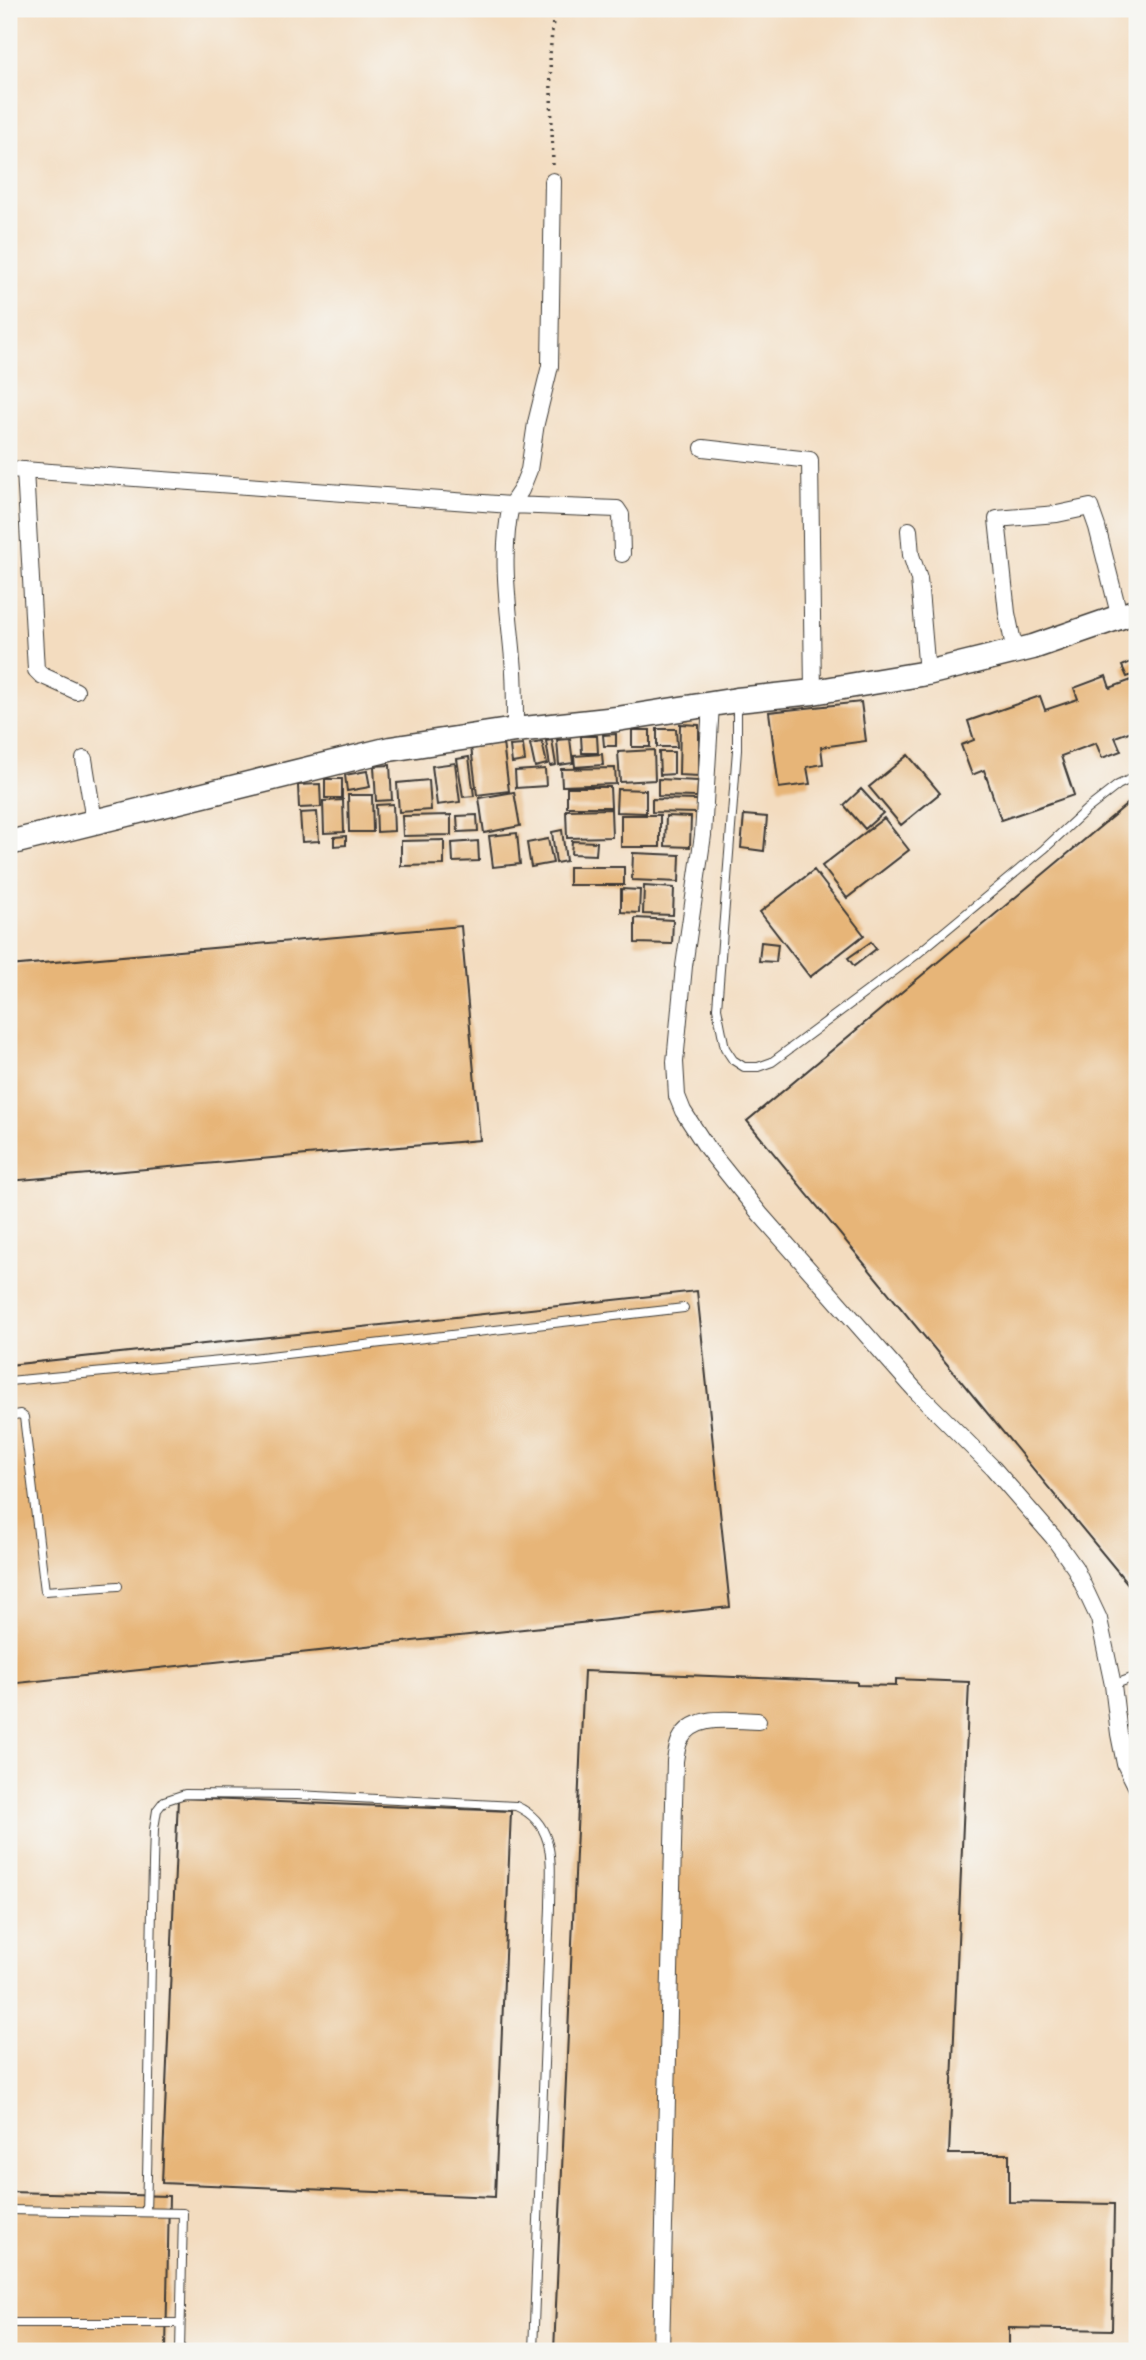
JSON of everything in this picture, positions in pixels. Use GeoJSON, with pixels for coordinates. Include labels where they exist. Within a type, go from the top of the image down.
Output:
{"type":"FeatureCollection","features":[{"type":"Feature","properties":{"kind":"main road"},"geometry":{"type":"LineString","coordinates":[[9,843],[390,749],[737,700],[813,692],[927,673],[1015,652],[1129,615]]}},
{"type":"Feature","properties":{"kind":"street"},"geometry":{"type":"LineString","coordinates":[[515,730],[514,674],[506,590],[506,527],[511,505],[522,490],[529,470],[550,366],[553,181]]}},
{"type":"Feature","properties":{"kind":"street"},"geometry":{"type":"LineString","coordinates":[[704,448],[810,460],[813,692]]}},
{"type":"Feature","properties":{"kind":"street"},"geometry":{"type":"LineString","coordinates":[[76,691],[41,676],[36,670],[17,470],[511,505],[617,509],[621,516],[622,554]]}},
{"type":"Feature","properties":{"kind":"street"},"geometry":{"type":"LineString","coordinates":[[1015,652],[1007,613],[997,519],[1069,512],[1090,507],[1129,615]]}},
{"type":"Feature","properties":{"kind":"street"},"geometry":{"type":"LineString","coordinates":[[909,530],[911,555],[919,579],[927,673]]}},
{"type":"Feature","properties":{"kind":"street"},"geometry":{"type":"LineString","coordinates":[[711,705],[703,835],[684,966],[675,1062],[677,1096],[689,1124],[714,1157],[843,1310],[916,1391],[993,1468],[1053,1537],[1075,1568],[1099,1619],[1113,1685],[1125,1764],[1137,1787]]}},
{"type":"Feature","properties":{"kind":"street"},"geometry":{"type":"LineString","coordinates":[[84,759],[94,821]]}},
{"type":"Feature","properties":{"kind":"street"},"geometry":{"type":"LineString","coordinates":[[661,2351],[675,1761],[679,1741],[695,1724],[714,1720],[758,1721]]}},
{"type":"Feature","properties":{"kind":"lane"},"geometry":{"type":"LineString","coordinates":[[737,700],[737,750],[717,1008],[725,1048],[733,1060],[744,1067],[758,1067],[772,1062],[828,1022],[916,955],[1044,849],[1086,810],[1118,785],[1137,776]]}},
{"type":"Feature","properties":{"kind":"lane"},"geometry":{"type":"LineString","coordinates":[[9,1381],[252,1358],[684,1308]]}},
{"type":"Feature","properties":{"kind":"lane"},"geometry":{"type":"LineString","coordinates":[[9,1416],[20,1414],[24,1417],[45,1591],[118,1586]]}},
{"type":"Feature","properties":{"kind":"lane"},"geometry":{"type":"LineString","coordinates":[[1113,1685],[1137,1675]]}},
{"type":"Feature","properties":{"kind":"lane"},"geometry":{"type":"LineString","coordinates":[[146,2213],[154,1829],[157,1810],[164,1801],[185,1794],[227,1794],[516,1806],[527,1811],[540,1823],[547,1835],[550,1858],[533,2351]]}},
{"type":"Feature","properties":{"kind":"lane"},"geometry":{"type":"LineString","coordinates":[[9,2210],[183,2213],[180,2351]]}},
{"type":"Feature","properties":{"kind":"lane"},"geometry":{"type":"LineString","coordinates":[[9,2323],[180,2323]]}},
{"type":"Feature","properties":{"kind":"path"},"geometry":{"type":"LineString","coordinates":[[553,181],[550,55],[554,9]]}},
{"type":"Feature","properties":{"kind":"building"},"geometry":{"type":"Polygon","coordinates":[[[1137,659],[1137,673],[1127,677],[1122,666],[1137,659]]]}},
{"type":"Feature","properties":{"kind":"building"},"geometry":{"type":"Polygon","coordinates":[[[1106,676],[1110,688],[1137,678],[1137,729],[1115,737],[1121,751],[1102,758],[1096,743],[1061,756],[1074,795],[1001,820],[984,770],[972,775],[961,745],[974,740],[968,721],[1040,696],[1045,710],[1078,699],[1074,688],[1106,676]]]}},
{"type":"Feature","properties":{"kind":"building"},"geometry":{"type":"Polygon","coordinates":[[[861,702],[866,741],[821,747],[823,764],[807,767],[810,784],[779,788],[769,712],[861,702]]]}},
{"type":"Feature","properties":{"kind":"building"},"geometry":{"type":"Polygon","coordinates":[[[680,724],[699,725],[699,776],[679,775],[680,724]]]}},
{"type":"Feature","properties":{"kind":"building"},"geometry":{"type":"Polygon","coordinates":[[[657,729],[676,729],[677,747],[657,747],[657,729]]]}},
{"type":"Feature","properties":{"kind":"building"},"geometry":{"type":"Polygon","coordinates":[[[632,730],[650,730],[650,747],[632,747],[632,730]]]}},
{"type":"Feature","properties":{"kind":"building"},"geometry":{"type":"Polygon","coordinates":[[[616,734],[616,746],[604,746],[603,735],[616,734]]]}},
{"type":"Feature","properties":{"kind":"building"},"geometry":{"type":"Polygon","coordinates":[[[581,736],[597,736],[598,753],[582,753],[581,736]]]}},
{"type":"Feature","properties":{"kind":"building"},"geometry":{"type":"Polygon","coordinates":[[[570,739],[573,763],[559,765],[557,740],[570,739]]]}},
{"type":"Feature","properties":{"kind":"building"},"geometry":{"type":"Polygon","coordinates":[[[552,740],[556,765],[550,766],[546,741],[552,740]]]}},
{"type":"Feature","properties":{"kind":"building"},"geometry":{"type":"Polygon","coordinates":[[[542,742],[547,764],[535,767],[530,744],[542,742]]]}},
{"type":"Feature","properties":{"kind":"building"},"geometry":{"type":"Polygon","coordinates":[[[503,743],[509,791],[477,795],[471,747],[503,743]]]}},
{"type":"Feature","properties":{"kind":"building"},"geometry":{"type":"Polygon","coordinates":[[[523,745],[525,761],[512,763],[510,746],[523,745]]]}},
{"type":"Feature","properties":{"kind":"building"},"geometry":{"type":"Polygon","coordinates":[[[654,750],[655,780],[620,782],[618,752],[654,750]]]}},
{"type":"Feature","properties":{"kind":"building"},"geometry":{"type":"Polygon","coordinates":[[[659,752],[674,752],[674,774],[660,775],[659,752]]]}},
{"type":"Feature","properties":{"kind":"building"},"geometry":{"type":"Polygon","coordinates":[[[602,754],[603,765],[575,767],[574,756],[602,754]]]}},
{"type":"Feature","properties":{"kind":"building"},"geometry":{"type":"Polygon","coordinates":[[[908,755],[940,793],[901,825],[869,787],[908,755]]]}},
{"type":"Feature","properties":{"kind":"building"},"geometry":{"type":"Polygon","coordinates":[[[469,757],[474,796],[463,797],[457,759],[469,757]]]}},
{"type":"Feature","properties":{"kind":"building"},"geometry":{"type":"Polygon","coordinates":[[[455,763],[460,802],[437,805],[432,766],[455,763]]]}},
{"type":"Feature","properties":{"kind":"building"},"geometry":{"type":"Polygon","coordinates":[[[390,765],[392,800],[376,801],[374,766],[390,765]]]}},
{"type":"Feature","properties":{"kind":"building"},"geometry":{"type":"Polygon","coordinates":[[[615,768],[616,784],[562,786],[561,769],[615,768]]]}},
{"type":"Feature","properties":{"kind":"building"},"geometry":{"type":"Polygon","coordinates":[[[545,769],[546,786],[516,788],[515,771],[545,769]]]}},
{"type":"Feature","properties":{"kind":"building"},"geometry":{"type":"Polygon","coordinates":[[[367,771],[370,787],[347,791],[345,775],[367,771]]]}},
{"type":"Feature","properties":{"kind":"building"},"geometry":{"type":"Polygon","coordinates":[[[325,779],[342,779],[342,798],[325,798],[325,779]]]}},
{"type":"Feature","properties":{"kind":"building"},"geometry":{"type":"Polygon","coordinates":[[[658,779],[698,781],[697,797],[658,796],[658,779]]]}},
{"type":"Feature","properties":{"kind":"building"},"geometry":{"type":"Polygon","coordinates":[[[429,780],[431,810],[399,812],[397,783],[429,780]]]}},
{"type":"Feature","properties":{"kind":"building"},"geometry":{"type":"Polygon","coordinates":[[[320,784],[321,807],[299,808],[298,785],[320,784]]]}},
{"type":"Feature","properties":{"kind":"building"},"geometry":{"type":"Polygon","coordinates":[[[567,787],[610,787],[611,807],[567,807],[567,787]]]}},
{"type":"Feature","properties":{"kind":"building"},"geometry":{"type":"Polygon","coordinates":[[[617,789],[646,790],[646,813],[616,812],[617,789]]]}},
{"type":"Feature","properties":{"kind":"building"},"geometry":{"type":"Polygon","coordinates":[[[861,789],[883,813],[865,829],[844,805],[861,789]]]}},
{"type":"Feature","properties":{"kind":"building"},"geometry":{"type":"Polygon","coordinates":[[[514,792],[520,826],[484,833],[479,798],[514,792]]]}},
{"type":"Feature","properties":{"kind":"building"},"geometry":{"type":"Polygon","coordinates":[[[348,795],[372,795],[373,832],[349,832],[348,795]]]}},
{"type":"Feature","properties":{"kind":"building"},"geometry":{"type":"Polygon","coordinates":[[[1137,796],[1137,1595],[747,1121],[1137,796]]]}},
{"type":"Feature","properties":{"kind":"building"},"geometry":{"type":"Polygon","coordinates":[[[652,799],[698,800],[697,813],[652,812],[652,799]]]}},
{"type":"Feature","properties":{"kind":"building"},"geometry":{"type":"Polygon","coordinates":[[[343,800],[344,832],[324,833],[323,801],[343,800]]]}},
{"type":"Feature","properties":{"kind":"building"},"geometry":{"type":"Polygon","coordinates":[[[393,804],[394,831],[377,832],[376,805],[393,804]]]}},
{"type":"Feature","properties":{"kind":"building"},"geometry":{"type":"Polygon","coordinates":[[[611,809],[612,837],[567,838],[566,810],[611,809]]]}},
{"type":"Feature","properties":{"kind":"building"},"geometry":{"type":"Polygon","coordinates":[[[317,812],[319,841],[302,842],[300,813],[317,812]]]}},
{"type":"Feature","properties":{"kind":"building"},"geometry":{"type":"Polygon","coordinates":[[[451,815],[451,835],[403,836],[402,816],[451,815]]]}},
{"type":"Feature","properties":{"kind":"building"},"geometry":{"type":"Polygon","coordinates":[[[477,815],[478,831],[458,832],[457,816],[477,815]]]}},
{"type":"Feature","properties":{"kind":"building"},"geometry":{"type":"Polygon","coordinates":[[[621,815],[660,815],[660,847],[621,847],[621,815]]]}},
{"type":"Feature","properties":{"kind":"building"},"geometry":{"type":"Polygon","coordinates":[[[744,815],[767,817],[764,851],[741,848],[744,815]]]}},
{"type":"Feature","properties":{"kind":"building"},"geometry":{"type":"Polygon","coordinates":[[[666,816],[691,817],[690,847],[665,846],[666,816]]]}},
{"type":"Feature","properties":{"kind":"building"},"geometry":{"type":"Polygon","coordinates":[[[884,818],[909,850],[847,898],[822,866],[884,818]]]}},
{"type":"Feature","properties":{"kind":"building"},"geometry":{"type":"Polygon","coordinates":[[[562,830],[566,861],[556,863],[552,832],[562,830]]]}},
{"type":"Feature","properties":{"kind":"building"},"geometry":{"type":"Polygon","coordinates":[[[517,833],[520,864],[493,867],[489,836],[517,833]]]}},
{"type":"Feature","properties":{"kind":"building"},"geometry":{"type":"Polygon","coordinates":[[[346,836],[346,845],[334,846],[334,837],[346,836]]]}},
{"type":"Feature","properties":{"kind":"building"},"geometry":{"type":"Polygon","coordinates":[[[548,839],[553,863],[531,867],[527,843],[548,839]]]}},
{"type":"Feature","properties":{"kind":"building"},"geometry":{"type":"Polygon","coordinates":[[[444,840],[444,865],[401,866],[401,841],[444,840]]]}},
{"type":"Feature","properties":{"kind":"building"},"geometry":{"type":"Polygon","coordinates":[[[478,841],[479,861],[453,862],[452,843],[478,841]]]}},
{"type":"Feature","properties":{"kind":"building"},"geometry":{"type":"Polygon","coordinates":[[[572,841],[597,842],[596,855],[571,854],[572,841]]]}},
{"type":"Feature","properties":{"kind":"building"},"geometry":{"type":"Polygon","coordinates":[[[633,853],[680,855],[679,882],[632,880],[633,853]]]}},
{"type":"Feature","properties":{"kind":"building"},"geometry":{"type":"Polygon","coordinates":[[[569,867],[624,867],[624,885],[569,885],[569,867]]]}},
{"type":"Feature","properties":{"kind":"building"},"geometry":{"type":"Polygon","coordinates":[[[814,870],[864,935],[810,977],[760,912],[814,870]]]}},
{"type":"Feature","properties":{"kind":"building"},"geometry":{"type":"Polygon","coordinates":[[[644,886],[674,888],[673,915],[643,914],[644,886]]]}},
{"type":"Feature","properties":{"kind":"building"},"geometry":{"type":"Polygon","coordinates":[[[621,889],[640,890],[639,913],[621,912],[621,889]]]}},
{"type":"Feature","properties":{"kind":"building"},"geometry":{"type":"Polygon","coordinates":[[[635,918],[673,920],[672,944],[635,943],[635,918]]]}},
{"type":"Feature","properties":{"kind":"building"},"geometry":{"type":"Polygon","coordinates":[[[461,926],[480,1140],[9,1181],[9,966],[461,926]]]}},
{"type":"Feature","properties":{"kind":"building"},"geometry":{"type":"Polygon","coordinates":[[[761,942],[778,944],[776,962],[759,961],[761,942]]]}},
{"type":"Feature","properties":{"kind":"building"},"geometry":{"type":"Polygon","coordinates":[[[871,942],[876,949],[854,966],[848,958],[871,942]]]}},
{"type":"Feature","properties":{"kind":"building"},"geometry":{"type":"Polygon","coordinates":[[[697,1291],[730,1607],[9,1684],[9,1365],[697,1291]]]}},
{"type":"Feature","properties":{"kind":"building"},"geometry":{"type":"Polygon","coordinates":[[[584,1671],[857,1682],[857,1685],[896,1686],[896,1679],[969,1682],[949,2154],[1009,2154],[1009,2202],[1114,2204],[1112,2330],[1009,2328],[1009,2351],[554,2351],[584,1671]]]}},
{"type":"Feature","properties":{"kind":"building"},"geometry":{"type":"Polygon","coordinates":[[[178,1798],[511,1811],[495,2197],[162,2183],[178,1798]]]}},
{"type":"Feature","properties":{"kind":"building"},"geometry":{"type":"Polygon","coordinates":[[[9,2192],[169,2196],[166,2351],[9,2351],[9,2192]]]}}]}
